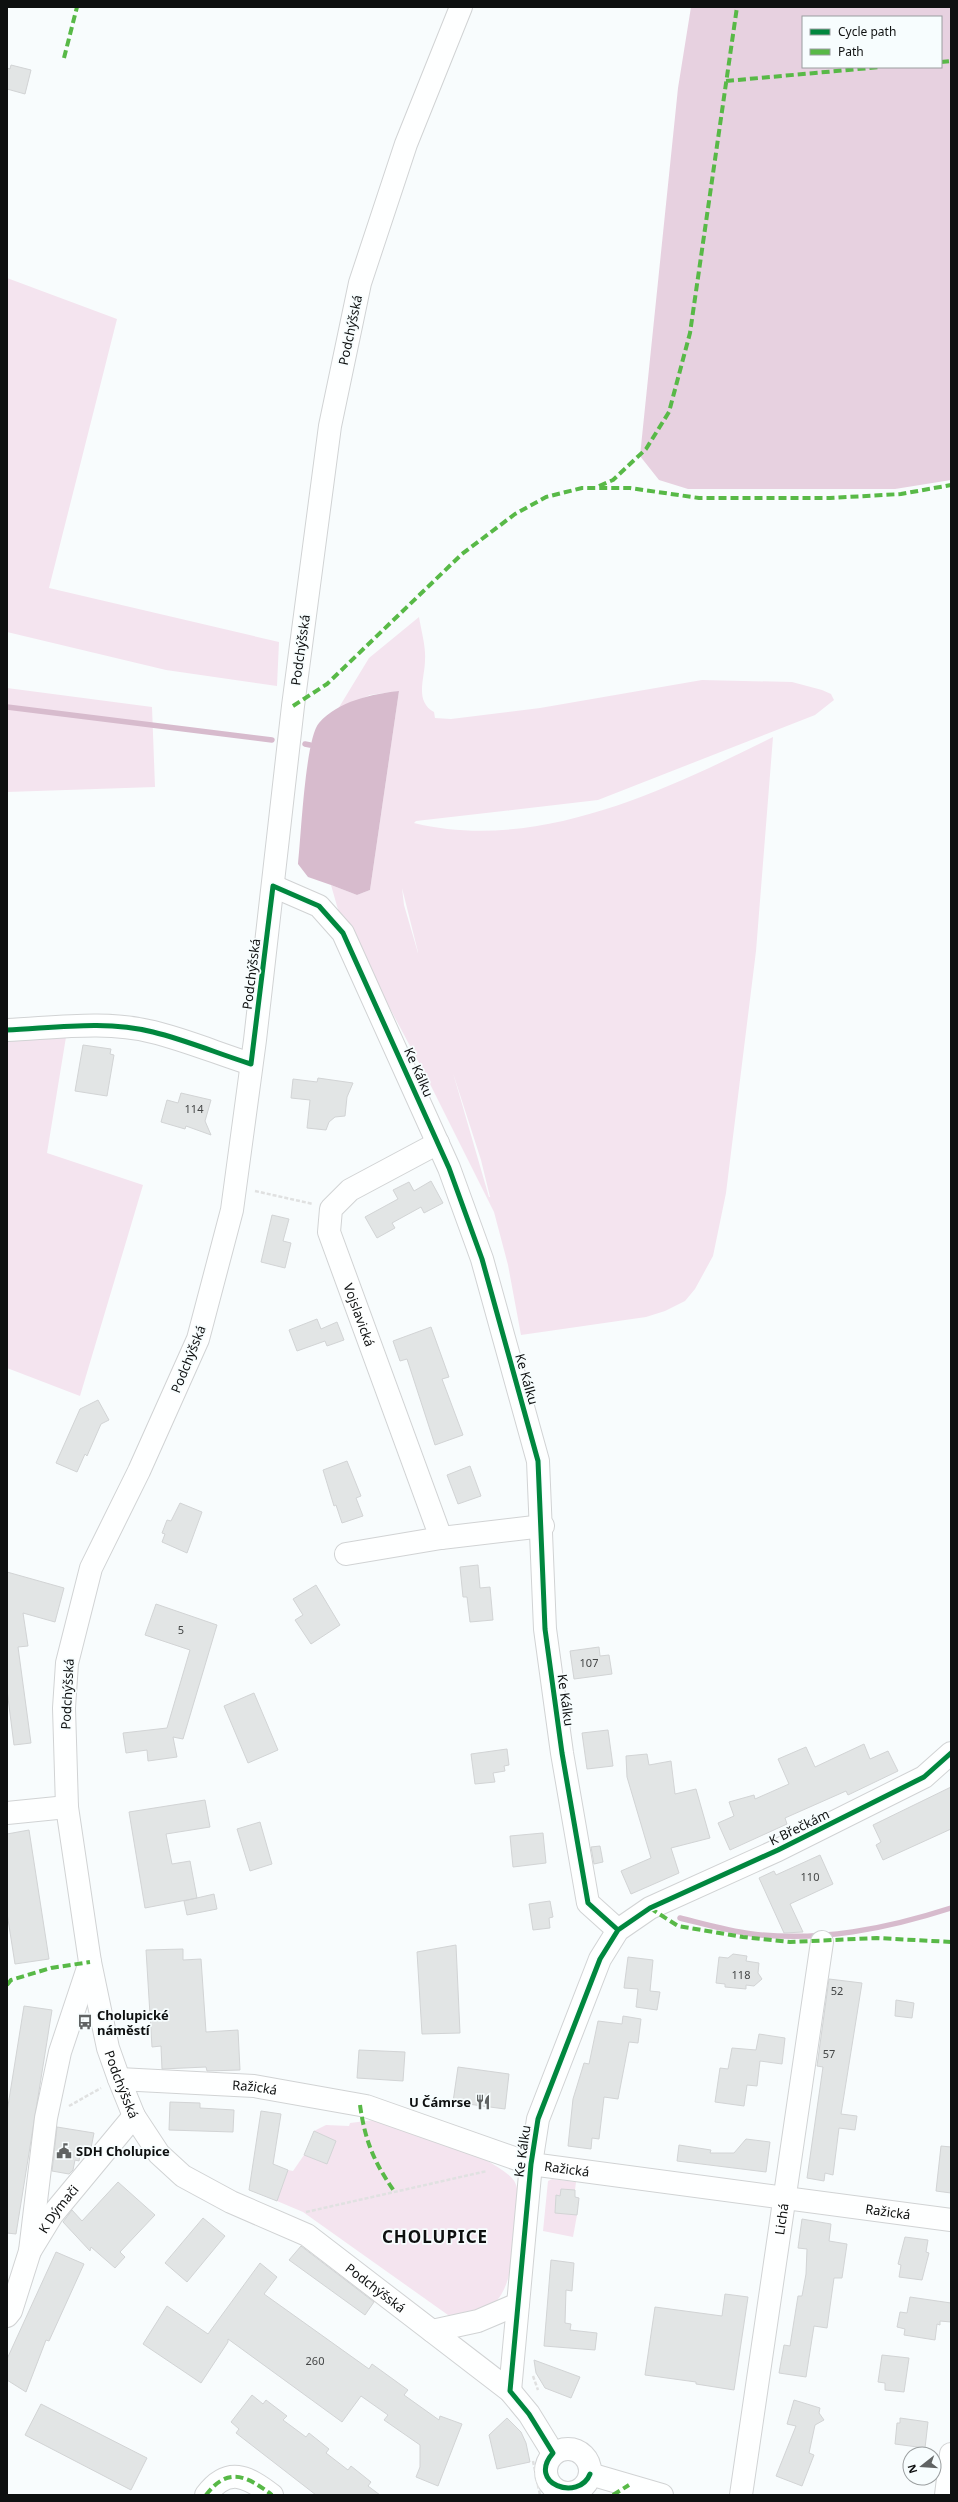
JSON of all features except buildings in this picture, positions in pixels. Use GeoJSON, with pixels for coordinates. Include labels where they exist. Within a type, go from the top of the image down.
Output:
{"type":"FeatureCollection","features":[{"type":"Feature","properties":{"kind":"street","name":"Podchýšská"},"geometry":{"type":"LineString","coordinates":[[461,7],[406,144],[360,283],[330,426],[293,706],[251,1064],[232,1210],[198,1339],[139,1471],[91,1568],[67,1663],[64,1708],[67,1807],[80,1904],[90,1962],[108,2048],[134,2116],[159,2154],[183,2176],[231,2202],[307,2235],[510,2391],[529,2414],[553,2453]]}},
{"type":"Feature","properties":{"kind":"street","name":"Ke Kálku"},"geometry":{"type":"LineString","coordinates":[[272,886],[319,906],[343,933],[438,1143],[482,1259],[538,1461],[543,1526],[545,1629],[562,1753],[588,1902],[618,1930]]}},
{"type":"Feature","properties":{"kind":"street"},"geometry":{"type":"LineString","coordinates":[[7,1030],[78,1026],[119,1027],[152,1032],[251,1064]]}},
{"type":"Feature","properties":{"kind":"street"},"geometry":{"type":"LineString","coordinates":[[331,1209],[350,1190],[438,1143]]}},
{"type":"Feature","properties":{"kind":"street","name":"Vojslavická"},"geometry":{"type":"LineString","coordinates":[[331,1209],[329,1232],[441,1538]]}},
{"type":"Feature","properties":{"kind":"street"},"geometry":{"type":"LineString","coordinates":[[346,1554],[441,1538],[543,1526]]}},
{"type":"Feature","properties":{"kind":"street","name":"K Břečkám"},"geometry":{"type":"LineString","coordinates":[[650,1908],[778,1850],[924,1777],[951,1753]]}},
{"type":"Feature","properties":{"kind":"street"},"geometry":{"type":"LineString","coordinates":[[7,1813],[67,1807]]}},
{"type":"Feature","properties":{"kind":"street","name":"Ke Kálku"},"geometry":{"type":"LineString","coordinates":[[510,2391],[531,2164],[538,2118],[600,1959],[618,1930],[650,1908]]}},
{"type":"Feature","properties":{"kind":"street","name":"Lichá"},"geometry":{"type":"LineString","coordinates":[[741,2495],[783,2198],[822,1942]]}},
{"type":"Feature","properties":{"kind":"street"},"geometry":{"type":"LineString","coordinates":[[30,2251],[46,2118],[60,2052],[90,1962]]}},
{"type":"Feature","properties":{"kind":"street","name":"Ražická"},"geometry":{"type":"LineString","coordinates":[[119,2079],[254,2086],[366,2106],[531,2164],[951,2220]]}},
{"type":"Feature","properties":{"kind":"street","name":"K Dýmači"},"geometry":{"type":"LineString","coordinates":[[7,2316],[11,2311],[30,2251],[52,2215],[134,2116]]}},
{"type":"Feature","properties":{"kind":"street"},"geometry":{"type":"LineString","coordinates":[[432,2331],[478,2320],[518,2304]]}},
{"type":"Feature","properties":{"kind":"street"},"geometry":{"type":"LineString","coordinates":[[568,2448],[582,2453],[590,2466],[590,2474],[588,2480],[579,2490],[560,2493],[549,2484],[546,2478],[546,2464],[553,2453],[568,2448]]}},
{"type":"Feature","properties":{"kind":"street"},"geometry":{"type":"LineString","coordinates":[[946,2495],[951,2454]]}},
{"type":"Feature","properties":{"kind":"street"},"geometry":{"type":"LineString","coordinates":[[590,2474],[662,2495]]}},
{"type":"Feature","properties":{"kind":"street"},"geometry":{"type":"LineString","coordinates":[[206,2495],[216,2482],[233,2476],[254,2480],[272,2495]]}},
{"type":"Feature","properties":{"kind":"path"},"geometry":{"type":"LineString","coordinates":[[235,1187],[331,1209]]}},
{"type":"Feature","properties":{"kind":"path"},"geometry":{"type":"LineString","coordinates":[[46,2118],[119,2079]]}},
{"type":"Feature","properties":{"kind":"path"},"geometry":{"type":"LineString","coordinates":[[303,2213],[491,2170]]}},
{"type":"Feature","properties":{"kind":"shaded area"},"geometry":{"type":"Polygon","coordinates":[[[691,7],[951,7],[951,480],[895,489],[688,489],[659,480],[640,456],[678,88],[691,7]]]}},
{"type":"Feature","properties":{"kind":"shaded area"},"geometry":{"type":"Polygon","coordinates":[[[7,278],[117,319],[49,588],[279,642],[277,686],[166,670],[7,632],[7,278]]]}},
{"type":"Feature","properties":{"kind":"shaded area"},"geometry":{"type":"Polygon","coordinates":[[[419,617],[425,655],[422,695],[424,702],[434,712],[435,718],[451,719],[540,708],[702,680],[792,682],[822,690],[831,694],[834,700],[815,715],[598,800],[416,821],[414,823],[460,830],[507,830],[553,823],[600,811],[645,795],[689,777],[773,737],[756,951],[726,1193],[713,1256],[695,1289],[685,1301],[665,1311],[646,1317],[521,1335],[508,1265],[494,1212],[425,1074],[339,913],[331,885],[357,895],[370,890],[399,691],[370,695],[338,709],[369,658],[419,617]],[[402,888],[404,905],[418,953],[418,952],[402,888]],[[453,1073],[489,1197],[490,1197],[481,1160],[453,1073]]]}},
{"type":"Feature","properties":{"kind":"shaded area"},"geometry":{"type":"Polygon","coordinates":[[[7,688],[152,707],[155,787],[7,792],[7,688]]]}},
{"type":"Feature","properties":{"kind":"shaded area"},"geometry":{"type":"Polygon","coordinates":[[[399,691],[370,890],[357,895],[308,877],[298,864],[304,790],[310,748],[314,733],[319,723],[336,709],[356,700],[378,694],[399,691]]]}},
{"type":"Feature","properties":{"kind":"shaded area"},"geometry":{"type":"Polygon","coordinates":[[[66,1037],[47,1153],[143,1185],[80,1396],[7,1368],[7,1039],[66,1037]]]}},
{"type":"Feature","properties":{"kind":"shaded area"},"geometry":{"type":"Polygon","coordinates":[[[374,2120],[388,2121],[469,2152],[499,2168],[514,2181],[518,2194],[513,2253],[506,2284],[500,2296],[492,2305],[471,2313],[448,2315],[303,2212],[277,2201],[288,2170],[293,2171],[304,2155],[327,2164],[335,2141],[314,2131],[326,2125],[349,2126],[350,2123],[374,2120]]]}},
{"type":"Feature","properties":{"kind":"shaded area"},"geometry":{"type":"Polygon","coordinates":[[[552,2179],[576,2182],[575,2190],[561,2189],[560,2196],[556,2195],[555,2212],[577,2215],[573,2237],[543,2231],[548,2181],[552,2179]]]}},
{"type":"Feature","properties":{"kind":"waterway"},"geometry":{"type":"LineString","coordinates":[[7,707],[272,740]]}},
{"type":"Feature","properties":{"kind":"waterway"},"geometry":{"type":"LineString","coordinates":[[305,744],[310,745]]}},
{"type":"Feature","properties":{"kind":"waterway"},"geometry":{"type":"LineString","coordinates":[[680,1918],[743,1933],[777,1936],[803,1936],[828,1935],[877,1928],[951,1908]]}},
{"type":"Feature","properties":{"kind":"marked path"},"geometry":{"type":"LineString","coordinates":[[64,58],[77,7]]}},
{"type":"Feature","properties":{"kind":"marked path"},"geometry":{"type":"LineString","coordinates":[[599,486],[613,480],[646,449],[669,412],[690,333],[737,7]]}},
{"type":"Feature","properties":{"kind":"marked path"},"geometry":{"type":"LineString","coordinates":[[942,62],[951,61]]}},
{"type":"Feature","properties":{"kind":"marked path"},"geometry":{"type":"LineString","coordinates":[[726,81],[870,68]]}},
{"type":"Feature","properties":{"kind":"marked path"},"geometry":{"type":"LineString","coordinates":[[293,706],[327,684],[462,554],[515,514],[546,497],[582,488],[630,488],[699,498],[830,498],[901,494],[951,485]]}},
{"type":"Feature","properties":{"kind":"marked path"},"geometry":{"type":"LineString","coordinates":[[650,1908],[678,1926],[743,1937],[790,1942],[877,1938],[951,1942]]}},
{"type":"Feature","properties":{"kind":"marked path"},"geometry":{"type":"LineString","coordinates":[[7,1985],[11,1980],[51,1968],[90,1962]]}},
{"type":"Feature","properties":{"kind":"marked path"},"geometry":{"type":"LineString","coordinates":[[360,2105],[371,2151],[394,2191]]}},
{"type":"Feature","properties":{"kind":"marked path"},"geometry":{"type":"LineString","coordinates":[[206,2495],[214,2486],[222,2480],[230,2477],[246,2479],[263,2488],[272,2495]]}},
{"type":"Feature","properties":{"kind":"marked path"},"geometry":{"type":"LineString","coordinates":[[613,2495],[629,2485]]}},
{"type":"Feature","properties":{"kind":"cycle path"},"geometry":{"type":"LineString","coordinates":[[7,1030],[80,1026],[117,1026],[135,1028],[178,1039],[251,1064],[273,886],[319,906],[343,933],[449,1168],[482,1259],[538,1461],[545,1629],[562,1753],[588,1903],[618,1930]]}},
{"type":"Feature","properties":{"kind":"cycle path"},"geometry":{"type":"LineString","coordinates":[[590,2474],[584,2482],[576,2487],[566,2488],[557,2486],[550,2481],[546,2473],[546,2464],[553,2453],[529,2414],[510,2391],[531,2164],[538,2119],[600,1959],[618,1930],[650,1908],[778,1850],[924,1777],[951,1753]]}},
{"type":"Feature","properties":{"kind":"place","name":"Cholupické náměstí"},"geometry":{"type":"Point","coordinates":[85,2022]}},
{"type":"Feature","properties":{"kind":"place","name":"U Čámrse"},"geometry":{"type":"Point","coordinates":[483,2102]}},
{"type":"Feature","properties":{"kind":"place","name":"SDH Cholupice"},"geometry":{"type":"Point","coordinates":[64,2151]}},
{"type":"Feature","properties":{"kind":"district","name":"CHOLUPICE"},"geometry":{"type":"Point","coordinates":[435,2237]}}]}
